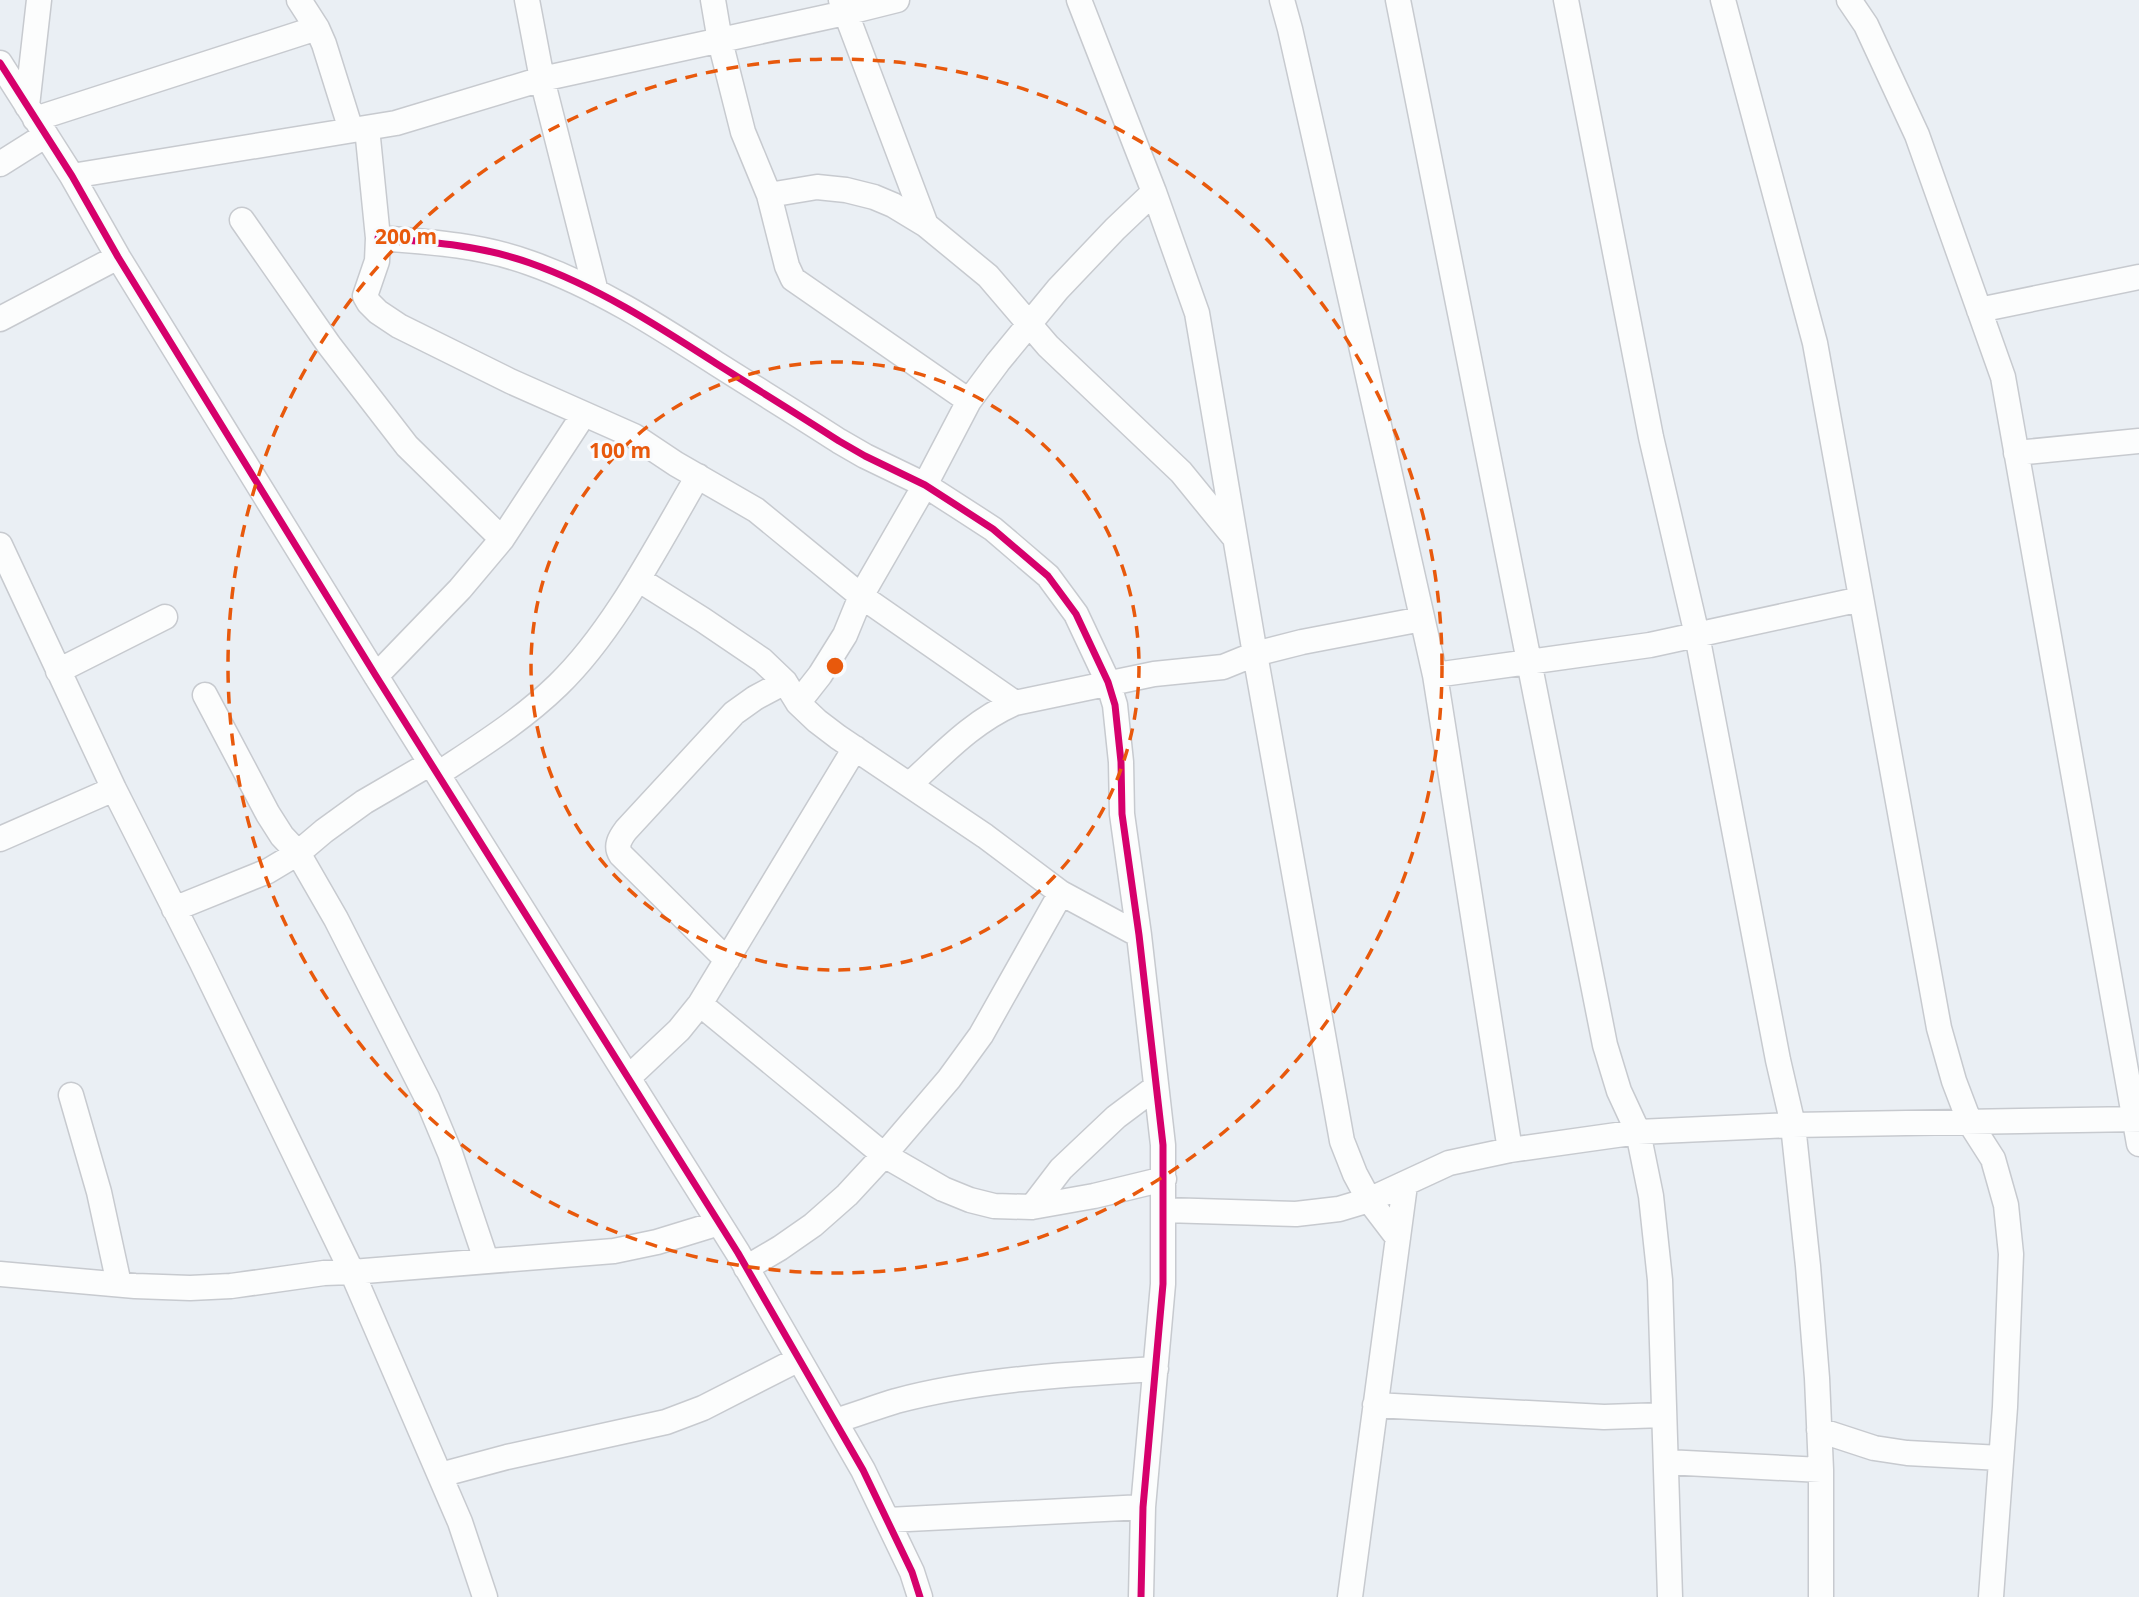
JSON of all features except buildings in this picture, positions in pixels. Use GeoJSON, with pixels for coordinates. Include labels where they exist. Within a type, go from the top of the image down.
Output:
{"type":"FeatureCollection","features":[{"type":"Feature","properties":{"kind":"street"},"geometry":{"type":"LineString","coordinates":[[36,120],[39,0]]}},
{"type":"Feature","properties":{"kind":"street"},"geometry":{"type":"LineString","coordinates":[[299,0],[317,28],[359,129],[378,238],[377,261],[365,293],[367,300],[378,312],[399,326],[510,381],[634,436],[755,510],[861,596],[1015,703]]}},
{"type":"Feature","properties":{"kind":"street"},"geometry":{"type":"LineString","coordinates":[[527,0],[542,79],[596,292]]}},
{"type":"Feature","properties":{"kind":"street"},"geometry":{"type":"LineString","coordinates":[[713,0],[720,41],[743,132],[769,195],[787,267],[793,279],[970,401]]}},
{"type":"Feature","properties":{"kind":"street"},"geometry":{"type":"LineString","coordinates":[[72,176],[396,123],[542,79],[720,41],[843,7],[897,0]]}},
{"type":"Feature","properties":{"kind":"street"},"geometry":{"type":"LineString","coordinates":[[1079,0],[1154,192],[1197,313],[1342,1141],[1369,1200],[1398,1238]]}},
{"type":"Feature","properties":{"kind":"street"},"geometry":{"type":"LineString","coordinates":[[1282,0],[1435,675],[1510,1150]]}},
{"type":"Feature","properties":{"kind":"street"},"geometry":{"type":"LineString","coordinates":[[1398,0],[1605,1045],[1619,1091],[1638,1132],[1651,1196],[1660,1280],[1670,1597]]}},
{"type":"Feature","properties":{"kind":"street"},"geometry":{"type":"LineString","coordinates":[[1566,0],[1651,437],[1697,635],[1777,1060],[1793,1125],[1808,1266],[1819,1430],[1821,1597]]}},
{"type":"Feature","properties":{"kind":"street"},"geometry":{"type":"LineString","coordinates":[[1723,0],[1815,344],[1939,1028],[1954,1081],[1970,1123],[1993,1159],[2006,1205],[2011,1254],[1991,1597]]}},
{"type":"Feature","properties":{"kind":"street"},"geometry":{"type":"LineString","coordinates":[[1850,0],[1866,25],[1917,135],[2003,377],[2137,1119],[2139,1144]]}},
{"type":"Feature","properties":{"kind":"street"},"geometry":{"type":"LineString","coordinates":[[843,7],[926,225]]}},
{"type":"Feature","properties":{"kind":"street"},"geometry":{"type":"LineString","coordinates":[[0,164],[36,120],[317,28]]}},
{"type":"Feature","properties":{"kind":"street"},"geometry":{"type":"LineString","coordinates":[[0,63],[72,176],[118,257],[376,676],[746,1268],[835,1421],[888,1520],[912,1572],[920,1597]]}},
{"type":"Feature","properties":{"kind":"street"},"geometry":{"type":"LineString","coordinates":[[769,195],[817,187],[846,190],[893,205],[926,225],[988,276],[1048,346],[1181,472],[1236,539]]}},
{"type":"Feature","properties":{"kind":"street"},"geometry":{"type":"LineString","coordinates":[[727,960],[621,855],[619,842],[626,830],[734,713],[755,698],[792,692],[820,675],[845,635],[861,596],[970,401],[1058,289],[1154,192]]}},
{"type":"Feature","properties":{"kind":"street"},"geometry":{"type":"LineString","coordinates":[[243,220],[329,345],[407,446],[502,539]]}},
{"type":"Feature","properties":{"kind":"street"},"geometry":{"type":"LineString","coordinates":[[378,238],[464,245],[528,262],[563,275],[596,292],[663,329],[865,457],[925,485],[993,529],[1048,576],[1076,614],[1108,682],[1115,705],[1121,762],[1122,814],[1163,1145],[1163,1284],[1143,1507],[1141,1597]]}},
{"type":"Feature","properties":{"kind":"street"},"geometry":{"type":"LineString","coordinates":[[0,319],[118,257]]}},
{"type":"Feature","properties":{"kind":"street"},"geometry":{"type":"LineString","coordinates":[[1979,310],[2139,277]]}},
{"type":"Feature","properties":{"kind":"street"},"geometry":{"type":"LineString","coordinates":[[376,676],[460,589],[502,539],[584,414]]}},
{"type":"Feature","properties":{"kind":"street"},"geometry":{"type":"LineString","coordinates":[[2016,453],[2139,441]]}},
{"type":"Feature","properties":{"kind":"street"},"geometry":{"type":"LineString","coordinates":[[174,909],[268,871],[298,853],[364,802],[434,768],[529,712],[561,683],[586,654],[638,579],[698,476]]}},
{"type":"Feature","properties":{"kind":"street"},"geometry":{"type":"LineString","coordinates":[[0,545],[114,789],[352,1272],[460,1522],[485,1597]]}},
{"type":"Feature","properties":{"kind":"street"},"geometry":{"type":"LineString","coordinates":[[638,579],[762,660],[817,721],[985,836],[1061,894],[1139,935]]}},
{"type":"Feature","properties":{"kind":"street"},"geometry":{"type":"LineString","coordinates":[[1435,675],[1650,645],[1861,599]]}},
{"type":"Feature","properties":{"kind":"street"},"geometry":{"type":"LineString","coordinates":[[58,671],[165,617]]}},
{"type":"Feature","properties":{"kind":"street"},"geometry":{"type":"LineString","coordinates":[[910,784],[972,727],[998,710],[1015,703],[1154,674],[1223,667],[1255,654],[1349,632],[1422,619]]}},
{"type":"Feature","properties":{"kind":"street"},"geometry":{"type":"LineString","coordinates":[[205,695],[268,814],[282,836],[298,853],[336,919],[427,1098],[450,1153],[486,1260]]}},
{"type":"Feature","properties":{"kind":"street"},"geometry":{"type":"LineString","coordinates":[[628,1078],[679,1030],[700,1004],[855,748]]}},
{"type":"Feature","properties":{"kind":"street"},"geometry":{"type":"LineString","coordinates":[[0,839],[114,789]]}},
{"type":"Feature","properties":{"kind":"street"},"geometry":{"type":"LineString","coordinates":[[746,1268],[780,1248],[847,1195],[949,1079],[981,1035],[1061,894]]}},
{"type":"Feature","properties":{"kind":"street"},"geometry":{"type":"LineString","coordinates":[[700,1004],[884,1155],[943,1189],[970,1200],[994,1206],[1032,1207],[1081,1199],[1164,1179]]}},
{"type":"Feature","properties":{"kind":"street"},"geometry":{"type":"LineString","coordinates":[[1032,1207],[1060,1169],[1116,1117],[1156,1087]]}},
{"type":"Feature","properties":{"kind":"street"},"geometry":{"type":"LineString","coordinates":[[71,1094],[99,1192],[119,1284]]}},
{"type":"Feature","properties":{"kind":"street"},"geometry":{"type":"LineString","coordinates":[[1164,1210],[1296,1214],[1339,1209],[1405,1185],[1448,1163],[1510,1150],[1638,1132],[1793,1125],[2137,1119]]}},
{"type":"Feature","properties":{"kind":"street"},"geometry":{"type":"LineString","coordinates":[[1350,1597],[1405,1185]]}},
{"type":"Feature","properties":{"kind":"street"},"geometry":{"type":"LineString","coordinates":[[0,1274],[190,1288],[231,1286],[300,1275],[614,1251],[656,1242],[719,1223]]}},
{"type":"Feature","properties":{"kind":"street"},"geometry":{"type":"LineString","coordinates":[[440,1475],[666,1422],[703,1408],[799,1359]]}},
{"type":"Feature","properties":{"kind":"street"},"geometry":{"type":"LineString","coordinates":[[835,1421],[896,1401],[952,1390],[1088,1373],[1156,1369]]}},
{"type":"Feature","properties":{"kind":"street"},"geometry":{"type":"LineString","coordinates":[[1375,1405],[1604,1417],[1664,1415]]}},
{"type":"Feature","properties":{"kind":"street"},"geometry":{"type":"LineString","coordinates":[[1819,1430],[1874,1448],[1907,1453],[2001,1458]]}},
{"type":"Feature","properties":{"kind":"street"},"geometry":{"type":"LineString","coordinates":[[1666,1462],[1821,1470]]}},
{"type":"Feature","properties":{"kind":"street"},"geometry":{"type":"LineString","coordinates":[[888,1520],[1143,1507]]}},
{"type":"Feature","properties":{"kind":"cycle path"},"geometry":{"type":"LineString","coordinates":[[0,63],[72,176],[118,257],[376,676],[738,1253],[863,1470],[912,1572],[920,1597]]}},
{"type":"Feature","properties":{"kind":"cycle path"},"geometry":{"type":"LineString","coordinates":[[378,238],[493,252],[530,263],[603,295],[839,441],[925,485],[993,529],[1048,576],[1076,614],[1108,682],[1115,705],[1121,762],[1122,814],[1163,1145],[1163,1284],[1143,1507],[1141,1597]]}}]}
